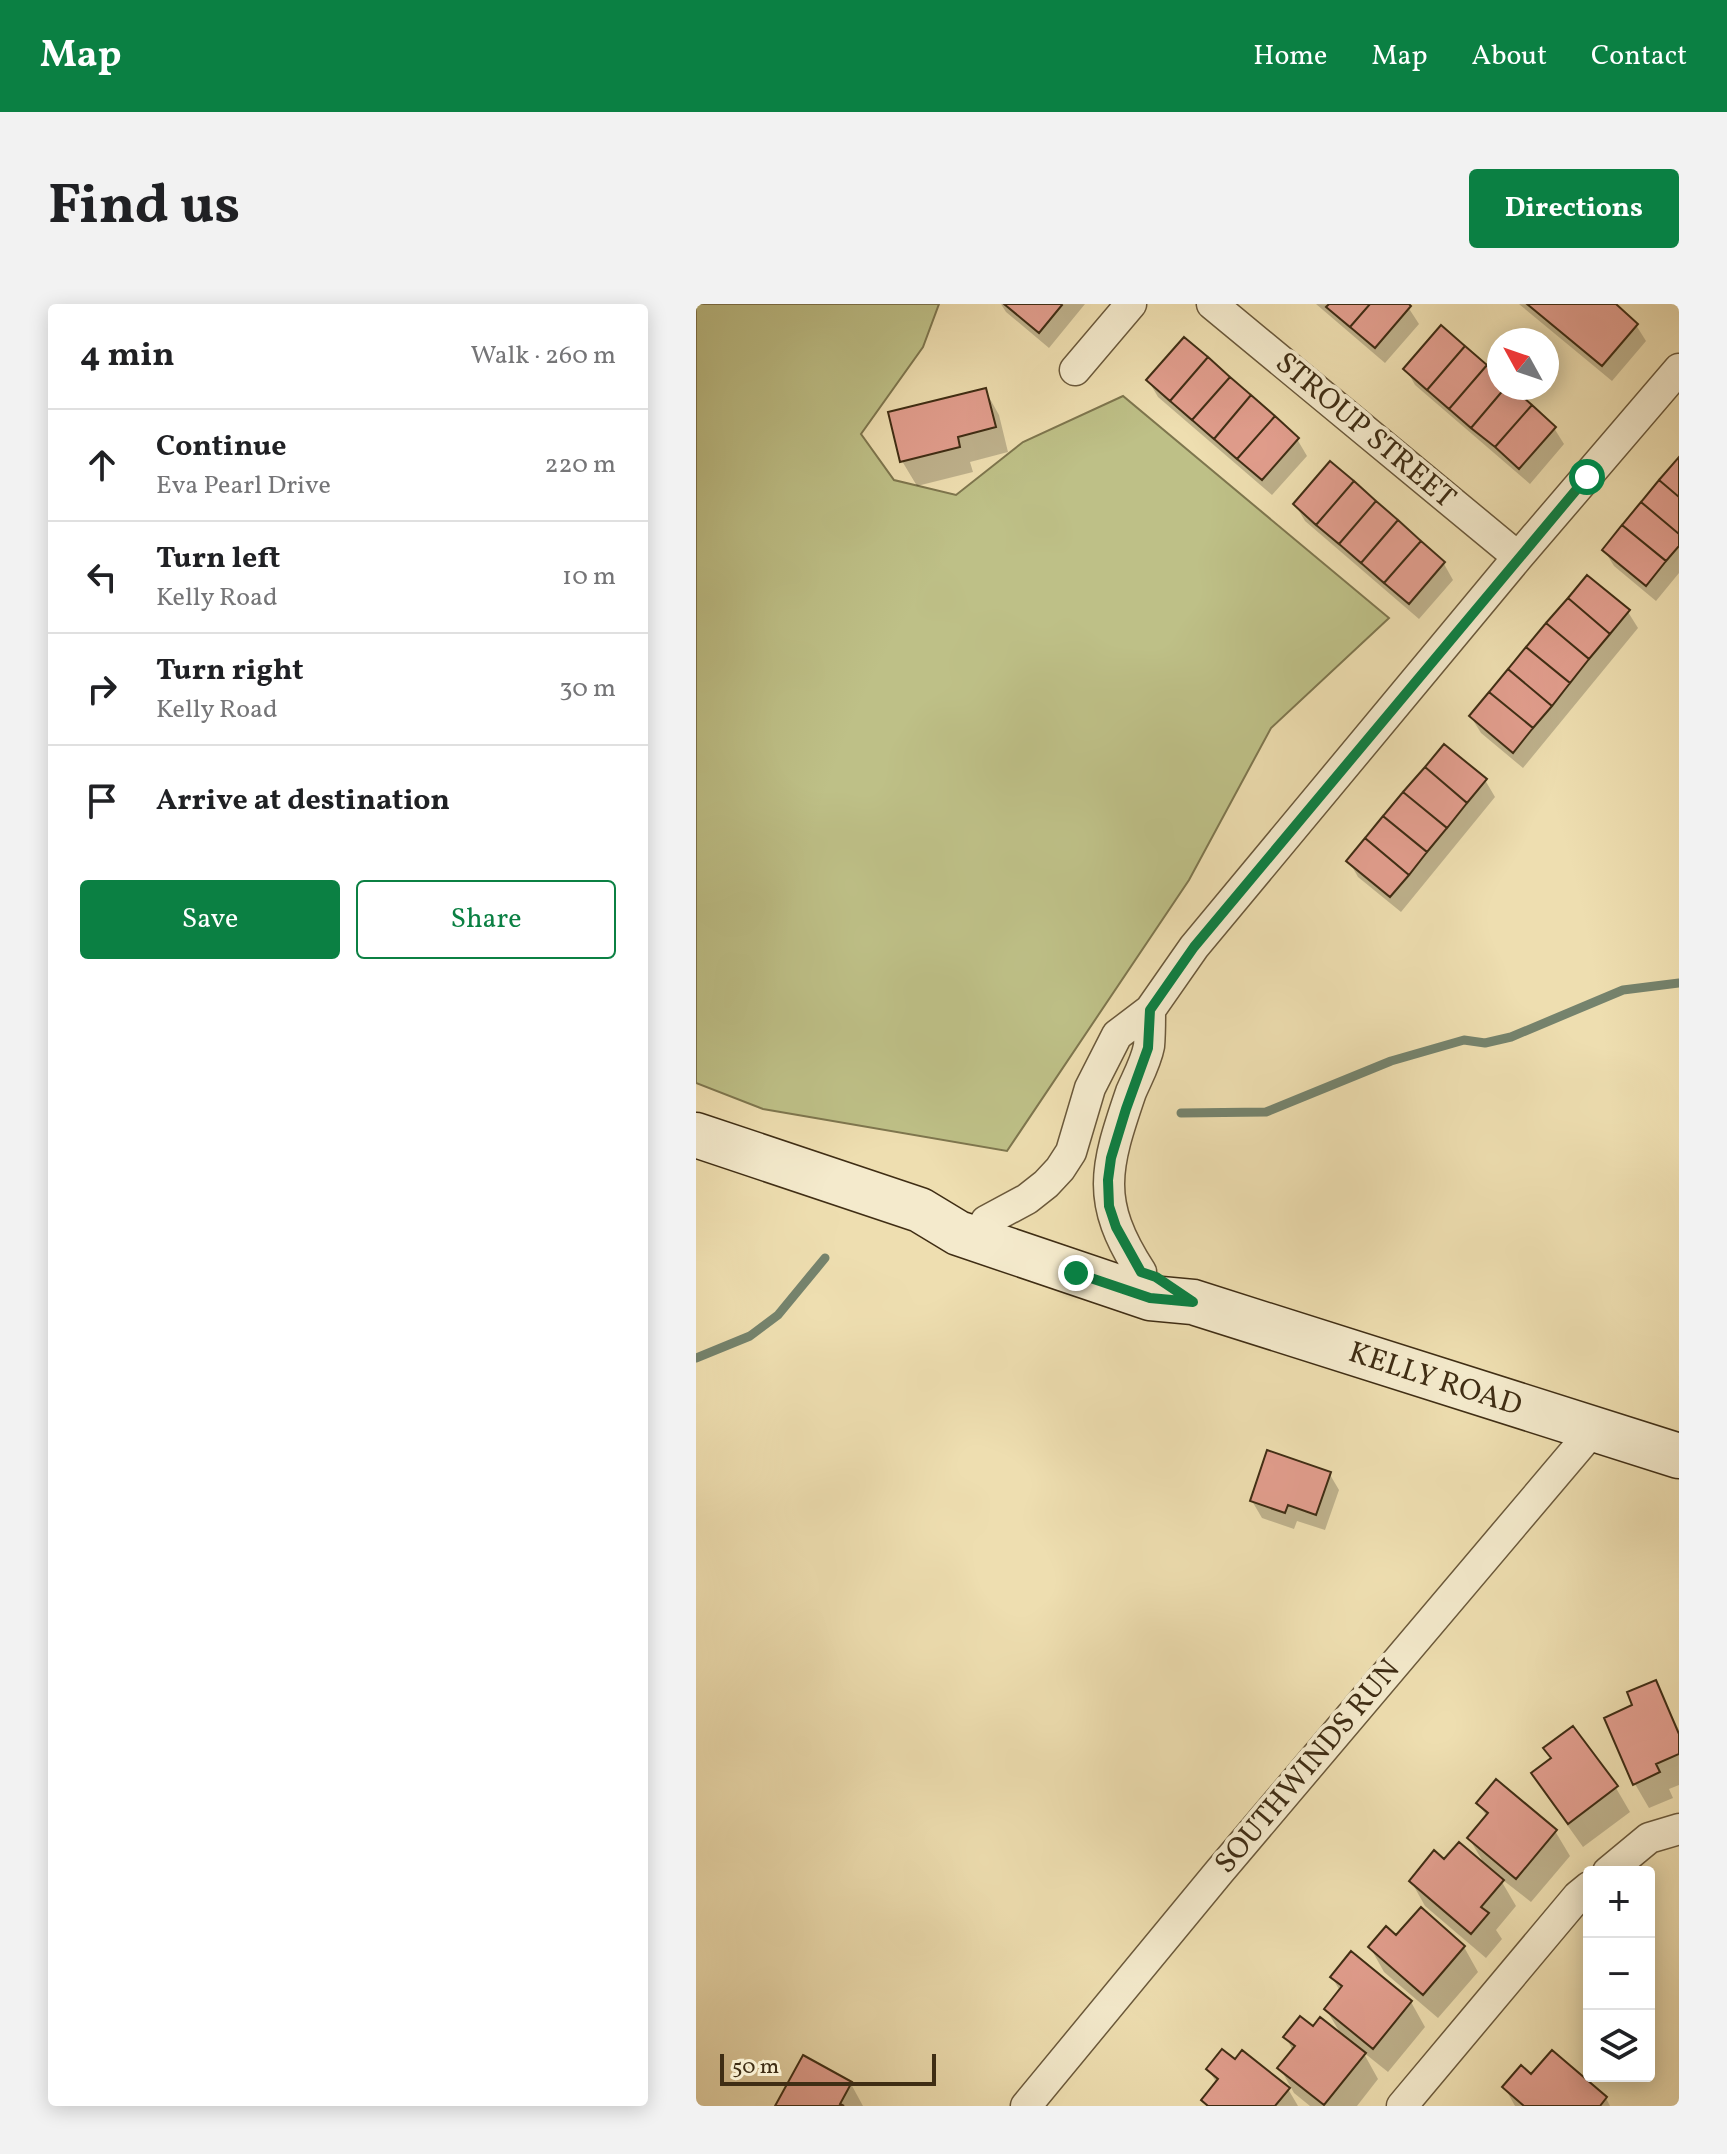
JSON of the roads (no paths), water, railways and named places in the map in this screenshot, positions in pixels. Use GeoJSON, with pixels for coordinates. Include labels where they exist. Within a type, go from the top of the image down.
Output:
{"type":"FeatureCollection","features":[{"type":"Feature","properties":{"kind":"street"},"geometry":{"type":"LineString","coordinates":[[1075,370],[1131,304]]}},
{"type":"Feature","properties":{"kind":"street","name":"STROUP STREET"},"geometry":{"type":"LineString","coordinates":[[1212,304],[1518,557]]}},
{"type":"Feature","properties":{"kind":"street"},"geometry":{"type":"LineString","coordinates":[[986,1221],[1027,1199],[1060,1169],[1071,1152],[1101,1062],[1117,1035],[1150,1010],[1194,947],[1518,557],[1679,369]]}},
{"type":"Feature","properties":{"kind":"street"},"geometry":{"type":"LineString","coordinates":[[1141,1272],[1116,1227],[1109,1206],[1108,1180],[1111,1158],[1148,1048],[1150,1010]]}},
{"type":"Feature","properties":{"kind":"street","name":"KELLY ROAD"},"geometry":{"type":"LineString","coordinates":[[696,1135],[920,1210],[958,1233],[1150,1298],[1193,1302],[1679,1456]]}},
{"type":"Feature","properties":{"kind":"street","name":"KELLY ROAD"},"geometry":{"type":"LineString","coordinates":[[920,1210],[962,1213],[1156,1277],[1193,1302]]}},
{"type":"Feature","properties":{"kind":"street","name":"SOUTHWINDS RUN"},"geometry":{"type":"LineString","coordinates":[[1026,2106],[1219,1872],[1593,1430]]}},
{"type":"Feature","properties":{"kind":"street"},"geometry":{"type":"LineString","coordinates":[[1615,1866],[1649,1838],[1679,1829]]}},
{"type":"Feature","properties":{"kind":"street"},"geometry":{"type":"LineString","coordinates":[[1402,2106],[1583,1892]]}},
{"type":"Feature","properties":{"kind":"waterway"},"geometry":{"type":"LineString","coordinates":[[1181,1113],[1266,1112],[1391,1061],[1464,1040],[1485,1043],[1511,1037],[1623,990],[1679,983]]}},
{"type":"Feature","properties":{"kind":"waterway"},"geometry":{"type":"LineString","coordinates":[[696,1358],[750,1336],[778,1315],[825,1258]]}}]}
